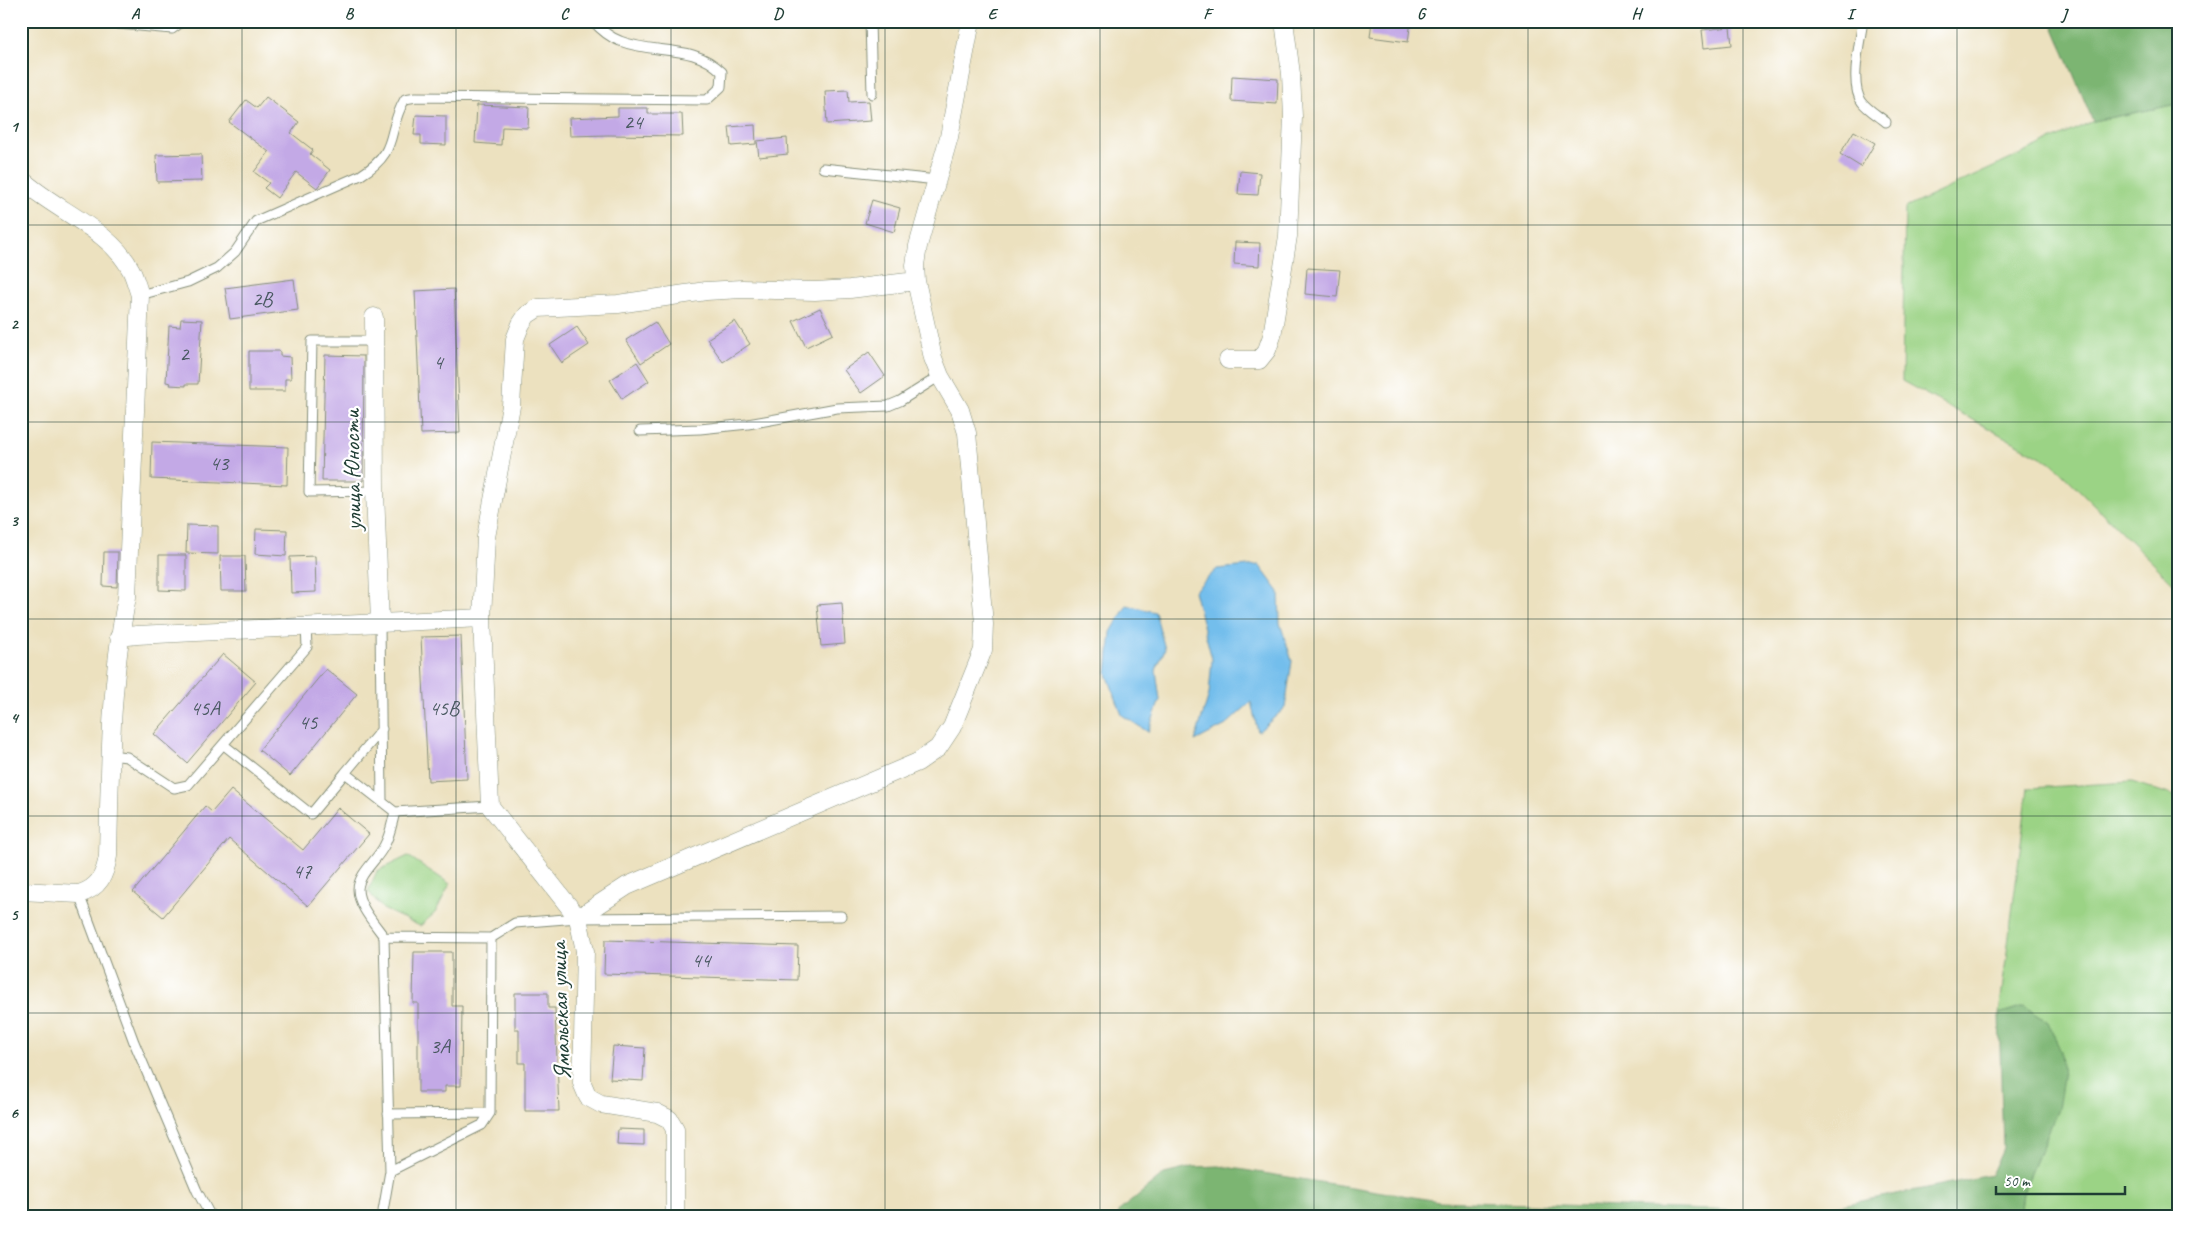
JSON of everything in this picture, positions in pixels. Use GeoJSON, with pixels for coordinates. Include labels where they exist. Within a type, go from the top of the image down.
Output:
{"type":"FeatureCollection","features":[{"type":"Feature","properties":{"kind":"street"},"geometry":{"type":"LineString","coordinates":[[916,281],[815,291],[742,289],[706,291],[618,304],[538,308],[527,315],[515,340],[511,406],[488,521],[482,618],[490,806],[578,918],[626,886],[918,762],[938,748],[952,727],[983,650],[984,624],[967,433],[960,410],[940,376],[933,358],[916,281],[915,264],[918,246],[949,137],[971,21]]}},
{"type":"Feature","properties":{"kind":"street"},"geometry":{"type":"LineString","coordinates":[[1228,360],[1259,360],[1267,350],[1272,336],[1288,236],[1293,117],[1291,74],[1284,21]]}},
{"type":"Feature","properties":{"kind":"street"},"geometry":{"type":"LineString","coordinates":[[21,179],[92,230],[118,252],[130,270],[140,296],[127,597],[119,637],[110,755],[108,856],[105,872],[97,885],[88,892],[79,894],[21,891]]}},
{"type":"Feature","properties":{"kind":"street","name":"улица Юности"},"geometry":{"type":"LineString","coordinates":[[374,317],[375,491],[380,623]]}},
{"type":"Feature","properties":{"kind":"street"},"geometry":{"type":"LineString","coordinates":[[119,637],[137,634],[482,618]]}},
{"type":"Feature","properties":{"kind":"street","name":"Ямальская улица"},"geometry":{"type":"LineString","coordinates":[[578,918],[585,951],[582,1083],[588,1097],[601,1104],[657,1113],[669,1119],[675,1129],[676,1142],[675,1217]]}},
{"type":"Feature","properties":{"kind":"lane"},"geometry":{"type":"LineString","coordinates":[[109,21],[118,24],[172,29],[183,21]]}},
{"type":"Feature","properties":{"kind":"lane"},"geometry":{"type":"LineString","coordinates":[[140,296],[188,282],[217,268],[235,252],[256,221],[361,175],[374,167],[382,160],[390,146],[399,108],[405,99],[416,96],[707,100],[721,87],[722,72],[711,61],[693,54],[621,42],[604,33],[593,21]]}},
{"type":"Feature","properties":{"kind":"lane"},"geometry":{"type":"LineString","coordinates":[[870,21],[872,94]]}},
{"type":"Feature","properties":{"kind":"lane"},"geometry":{"type":"LineString","coordinates":[[1863,21],[1855,82],[1857,93],[1862,103],[1886,122]]}},
{"type":"Feature","properties":{"kind":"lane"},"geometry":{"type":"LineString","coordinates":[[823,168],[937,180]]}},
{"type":"Feature","properties":{"kind":"lane"},"geometry":{"type":"LineString","coordinates":[[374,341],[312,341],[309,492],[375,491]]}},
{"type":"Feature","properties":{"kind":"lane"},"geometry":{"type":"LineString","coordinates":[[640,431],[700,430],[748,424],[837,408],[888,406],[900,401],[940,376]]}},
{"type":"Feature","properties":{"kind":"lane"},"geometry":{"type":"LineString","coordinates":[[380,623],[382,802]]}},
{"type":"Feature","properties":{"kind":"lane"},"geometry":{"type":"LineString","coordinates":[[110,755],[127,757],[174,788],[188,785],[307,647],[306,627]]}},
{"type":"Feature","properties":{"kind":"lane"},"geometry":{"type":"LineString","coordinates":[[224,745],[311,814],[382,728]]}},
{"type":"Feature","properties":{"kind":"lane"},"geometry":{"type":"LineString","coordinates":[[346,773],[395,812],[490,806]]}},
{"type":"Feature","properties":{"kind":"lane"},"geometry":{"type":"LineString","coordinates":[[382,1217],[390,1171],[384,937],[363,907],[358,889],[364,875],[377,859],[386,843],[395,812]]}},
{"type":"Feature","properties":{"kind":"lane"},"geometry":{"type":"LineString","coordinates":[[79,894],[134,1042],[197,1191],[211,1217]]}},
{"type":"Feature","properties":{"kind":"lane"},"geometry":{"type":"LineString","coordinates":[[384,937],[491,938],[515,923],[578,918],[841,916]]}},
{"type":"Feature","properties":{"kind":"lane"},"geometry":{"type":"LineString","coordinates":[[390,1171],[482,1125],[490,1113],[491,938]]}},
{"type":"Feature","properties":{"kind":"lane"},"geometry":{"type":"LineString","coordinates":[[388,1114],[490,1113]]}},
{"type":"Feature","properties":{"kind":"green space"},"geometry":{"type":"Polygon","coordinates":[[[2051,21],[2178,21],[2178,104],[2093,121],[2051,21]]]}},
{"type":"Feature","properties":{"kind":"green space"},"geometry":{"type":"Polygon","coordinates":[[[2178,104],[2178,588],[2052,463],[1902,381],[1905,208],[2093,121],[2178,104]]]}},
{"type":"Feature","properties":{"kind":"green space"},"geometry":{"type":"Polygon","coordinates":[[[2132,782],[2178,797],[2178,1217],[2020,1217],[2023,1192],[2058,1109],[2048,1022],[2024,1006],[1999,1014],[2028,788],[2132,782]]]}},
{"type":"Feature","properties":{"kind":"green space"},"geometry":{"type":"Polygon","coordinates":[[[408,856],[450,884],[435,913],[420,926],[383,909],[368,891],[377,871],[408,856]]]}},
{"type":"Feature","properties":{"kind":"green space"},"geometry":{"type":"Polygon","coordinates":[[[2024,1006],[2048,1022],[2061,1052],[2063,1078],[2058,1109],[2023,1192],[2020,1217],[1118,1217],[1119,1211],[1164,1174],[1193,1167],[1219,1166],[1439,1201],[1802,1213],[1991,1175],[2003,1148],[1999,1014],[2024,1006]]]}},
{"type":"Feature","properties":{"kind":"water"},"geometry":{"type":"Polygon","coordinates":[[[1259,565],[1279,592],[1280,623],[1292,661],[1285,708],[1258,732],[1251,702],[1226,725],[1195,741],[1209,694],[1212,659],[1194,591],[1217,569],[1259,565]]]}},
{"type":"Feature","properties":{"kind":"water"},"geometry":{"type":"Polygon","coordinates":[[[1127,605],[1155,612],[1165,649],[1156,670],[1160,700],[1148,732],[1122,715],[1107,674],[1111,632],[1127,605]]]}},
{"type":"Feature","properties":{"kind":"building"},"geometry":{"type":"Polygon","coordinates":[[[1372,21],[1411,21],[1408,42],[1370,37],[1372,21]]]}},
{"type":"Feature","properties":{"kind":"building"},"geometry":{"type":"Polygon","coordinates":[[[1730,27],[1732,45],[1704,48],[1702,30],[1730,27]]]}},
{"type":"Feature","properties":{"kind":"building"},"geometry":{"type":"Polygon","coordinates":[[[1232,76],[1278,79],[1277,104],[1231,101],[1232,76]]]}},
{"type":"Feature","properties":{"kind":"building"},"geometry":{"type":"Polygon","coordinates":[[[848,90],[849,102],[869,101],[871,121],[827,124],[825,91],[848,90]]]}},
{"type":"Feature","properties":{"kind":"building"},"geometry":{"type":"Polygon","coordinates":[[[266,97],[299,122],[291,133],[313,150],[310,154],[330,170],[317,188],[296,172],[277,198],[264,188],[269,183],[254,172],[269,152],[229,122],[246,100],[257,108],[266,97]]]}},
{"type":"Feature","properties":{"kind":"building"},"geometry":{"type":"Polygon","coordinates":[[[477,105],[529,107],[528,128],[502,127],[501,145],[475,143],[477,105]]]}},
{"type":"Feature","properties":{"kind":"building"},"geometry":{"type":"Polygon","coordinates":[[[618,108],[648,108],[648,114],[682,114],[683,136],[570,136],[569,118],[618,116],[618,108]]]}},
{"type":"Feature","properties":{"kind":"building"},"geometry":{"type":"Polygon","coordinates":[[[416,115],[446,116],[446,145],[421,144],[421,135],[414,135],[416,115]]]}},
{"type":"Feature","properties":{"kind":"building"},"geometry":{"type":"Polygon","coordinates":[[[755,125],[756,144],[731,146],[729,127],[755,125]]]}},
{"type":"Feature","properties":{"kind":"building"},"geometry":{"type":"Polygon","coordinates":[[[1854,131],[1875,143],[1861,167],[1840,154],[1854,131]]]}},
{"type":"Feature","properties":{"kind":"building"},"geometry":{"type":"Polygon","coordinates":[[[787,138],[788,154],[759,157],[757,141],[787,138]]]}},
{"type":"Feature","properties":{"kind":"building"},"geometry":{"type":"Polygon","coordinates":[[[201,154],[202,181],[157,182],[156,155],[201,154]]]}},
{"type":"Feature","properties":{"kind":"building"},"geometry":{"type":"Polygon","coordinates":[[[1240,171],[1260,173],[1258,195],[1238,194],[1240,171]]]}},
{"type":"Feature","properties":{"kind":"building"},"geometry":{"type":"Polygon","coordinates":[[[872,200],[900,208],[894,232],[865,223],[872,200]]]}},
{"type":"Feature","properties":{"kind":"building"},"geometry":{"type":"Polygon","coordinates":[[[1235,242],[1260,243],[1259,266],[1234,264],[1235,242]]]}},
{"type":"Feature","properties":{"kind":"building"},"geometry":{"type":"Polygon","coordinates":[[[1307,268],[1340,270],[1337,297],[1305,294],[1307,268]]]}},
{"type":"Feature","properties":{"kind":"building"},"geometry":{"type":"Polygon","coordinates":[[[294,279],[298,310],[230,319],[225,288],[294,279]]]}},
{"type":"Feature","properties":{"kind":"building"},"geometry":{"type":"Polygon","coordinates":[[[454,289],[460,433],[421,434],[415,291],[454,289]]]}},
{"type":"Feature","properties":{"kind":"building"},"geometry":{"type":"Polygon","coordinates":[[[820,308],[833,334],[806,347],[793,321],[820,308]]]}},
{"type":"Feature","properties":{"kind":"building"},"geometry":{"type":"Polygon","coordinates":[[[181,319],[202,320],[198,384],[186,384],[186,386],[170,385],[171,383],[166,382],[169,326],[180,327],[181,319]]]}},
{"type":"Feature","properties":{"kind":"building"},"geometry":{"type":"Polygon","coordinates":[[[735,321],[750,344],[723,362],[707,339],[735,321]]]}},
{"type":"Feature","properties":{"kind":"building"},"geometry":{"type":"Polygon","coordinates":[[[655,322],[669,344],[641,363],[626,340],[655,322]]]}},
{"type":"Feature","properties":{"kind":"building"},"geometry":{"type":"Polygon","coordinates":[[[577,327],[589,345],[562,363],[550,345],[577,327]]]}},
{"type":"Feature","properties":{"kind":"building"},"geometry":{"type":"Polygon","coordinates":[[[249,351],[280,351],[280,356],[290,357],[291,379],[285,379],[285,391],[249,391],[249,351]]]}},
{"type":"Feature","properties":{"kind":"building"},"geometry":{"type":"Polygon","coordinates":[[[869,352],[885,376],[861,393],[844,370],[869,352]]]}},
{"type":"Feature","properties":{"kind":"building"},"geometry":{"type":"Polygon","coordinates":[[[325,355],[364,356],[363,481],[322,481],[325,355]]]}},
{"type":"Feature","properties":{"kind":"building"},"geometry":{"type":"Polygon","coordinates":[[[637,362],[649,381],[622,399],[610,380],[637,362]]]}},
{"type":"Feature","properties":{"kind":"building"},"geometry":{"type":"Polygon","coordinates":[[[152,442],[288,447],[287,485],[151,479],[152,442]]]}},
{"type":"Feature","properties":{"kind":"building"},"geometry":{"type":"Polygon","coordinates":[[[187,525],[218,526],[218,554],[186,553],[187,525]]]}},
{"type":"Feature","properties":{"kind":"building"},"geometry":{"type":"Polygon","coordinates":[[[256,529],[287,530],[286,556],[255,554],[256,529]]]}},
{"type":"Feature","properties":{"kind":"building"},"geometry":{"type":"Polygon","coordinates":[[[104,552],[118,552],[117,587],[103,586],[104,552]]]}},
{"type":"Feature","properties":{"kind":"building"},"geometry":{"type":"Polygon","coordinates":[[[159,555],[186,555],[186,591],[159,590],[159,555]]]}},
{"type":"Feature","properties":{"kind":"building"},"geometry":{"type":"Polygon","coordinates":[[[220,556],[245,556],[246,591],[221,591],[220,556]]]}},
{"type":"Feature","properties":{"kind":"building"},"geometry":{"type":"Polygon","coordinates":[[[315,556],[316,592],[291,593],[290,557],[315,556]]]}},
{"type":"Feature","properties":{"kind":"building"},"geometry":{"type":"Polygon","coordinates":[[[842,603],[845,644],[821,646],[817,605],[842,603]]]}},
{"type":"Feature","properties":{"kind":"building"},"geometry":{"type":"Polygon","coordinates":[[[461,636],[467,779],[428,781],[421,637],[461,636]]]}},
{"type":"Feature","properties":{"kind":"building"},"geometry":{"type":"Polygon","coordinates":[[[223,654],[256,682],[187,763],[154,734],[223,654]]]}},
{"type":"Feature","properties":{"kind":"building"},"geometry":{"type":"Polygon","coordinates":[[[326,669],[357,694],[290,776],[259,750],[326,669]]]}},
{"type":"Feature","properties":{"kind":"building"},"geometry":{"type":"Polygon","coordinates":[[[231,790],[303,850],[338,808],[369,834],[308,906],[229,839],[163,917],[133,892],[205,806],[212,812],[231,790]]]}},
{"type":"Feature","properties":{"kind":"building"},"geometry":{"type":"Polygon","coordinates":[[[605,940],[798,946],[797,980],[604,974],[605,940]]]}},
{"type":"Feature","properties":{"kind":"building"},"geometry":{"type":"Polygon","coordinates":[[[414,952],[452,952],[452,1006],[462,1006],[461,1086],[445,1086],[445,1092],[418,1092],[418,1003],[413,1003],[414,952]]]}},
{"type":"Feature","properties":{"kind":"building"},"geometry":{"type":"Polygon","coordinates":[[[515,993],[548,993],[548,1008],[555,1008],[559,1111],[525,1111],[525,1063],[519,1063],[519,1029],[515,1029],[515,993]]]}},
{"type":"Feature","properties":{"kind":"building"},"geometry":{"type":"Polygon","coordinates":[[[613,1046],[645,1048],[643,1081],[610,1079],[613,1046]]]}},
{"type":"Feature","properties":{"kind":"building"},"geometry":{"type":"Polygon","coordinates":[[[618,1129],[644,1130],[644,1145],[617,1144],[618,1129]]]}}]}
